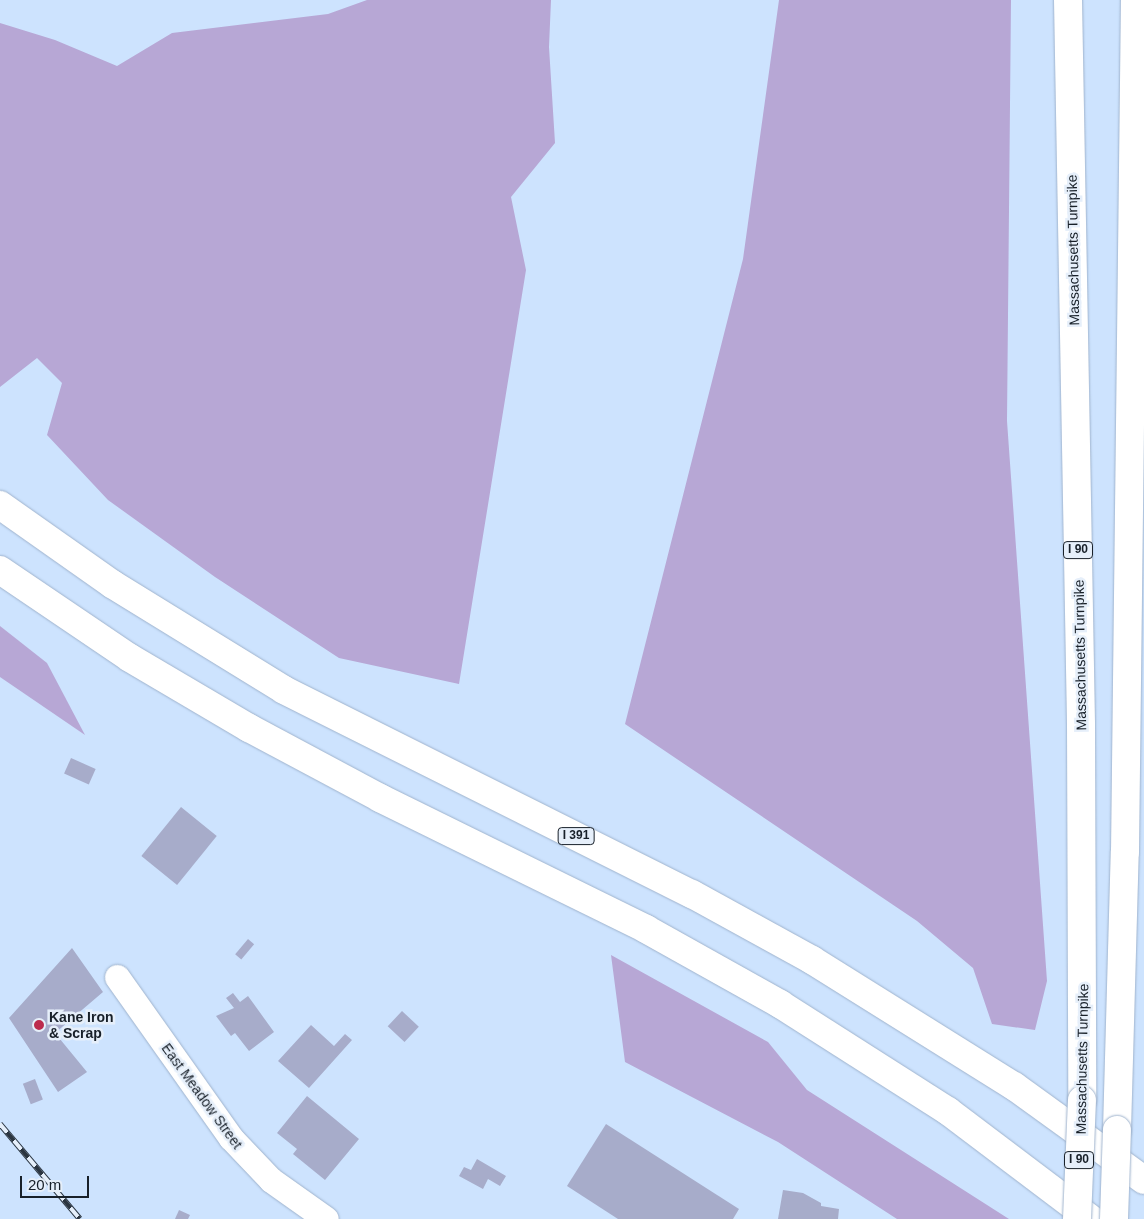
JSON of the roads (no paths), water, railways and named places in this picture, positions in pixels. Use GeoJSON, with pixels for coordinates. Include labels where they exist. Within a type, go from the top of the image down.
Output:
{"type":"FeatureCollection","features":[{"type":"Feature","properties":{"kind":"highway","name":"Massachusetts Turnpike"},"geometry":{"type":"LineString","coordinates":[[1068,0],[1081,764],[1082,1100],[1077,1219]]}},
{"type":"Feature","properties":{"kind":"highway","name":"I 90"},"geometry":{"type":"LineString","coordinates":[[1114,1219],[1125,852],[1135,0]]}},
{"type":"Feature","properties":{"kind":"highway","name":"I 391"},"geometry":{"type":"LineString","coordinates":[[0,505],[112,584],[284,690],[692,894],[812,960],[1014,1086],[1144,1180]]}},
{"type":"Feature","properties":{"kind":"highway"},"geometry":{"type":"LineString","coordinates":[[0,570],[130,658],[249,728],[421,819],[646,929],[780,1004],[955,1116],[1091,1219]]}},
{"type":"Feature","properties":{"kind":"street","name":"East Meadow Street"},"geometry":{"type":"LineString","coordinates":[[117,977],[231,1138],[271,1180],[326,1219]]}},
{"type":"Feature","properties":{"kind":"railway"},"geometry":{"type":"LineString","coordinates":[[0,1124],[80,1219]]}},
{"type":"Feature","properties":{"kind":"place","name":"Kane Iron & Scrap"},"geometry":{"type":"Point","coordinates":[39,1025]}}]}
